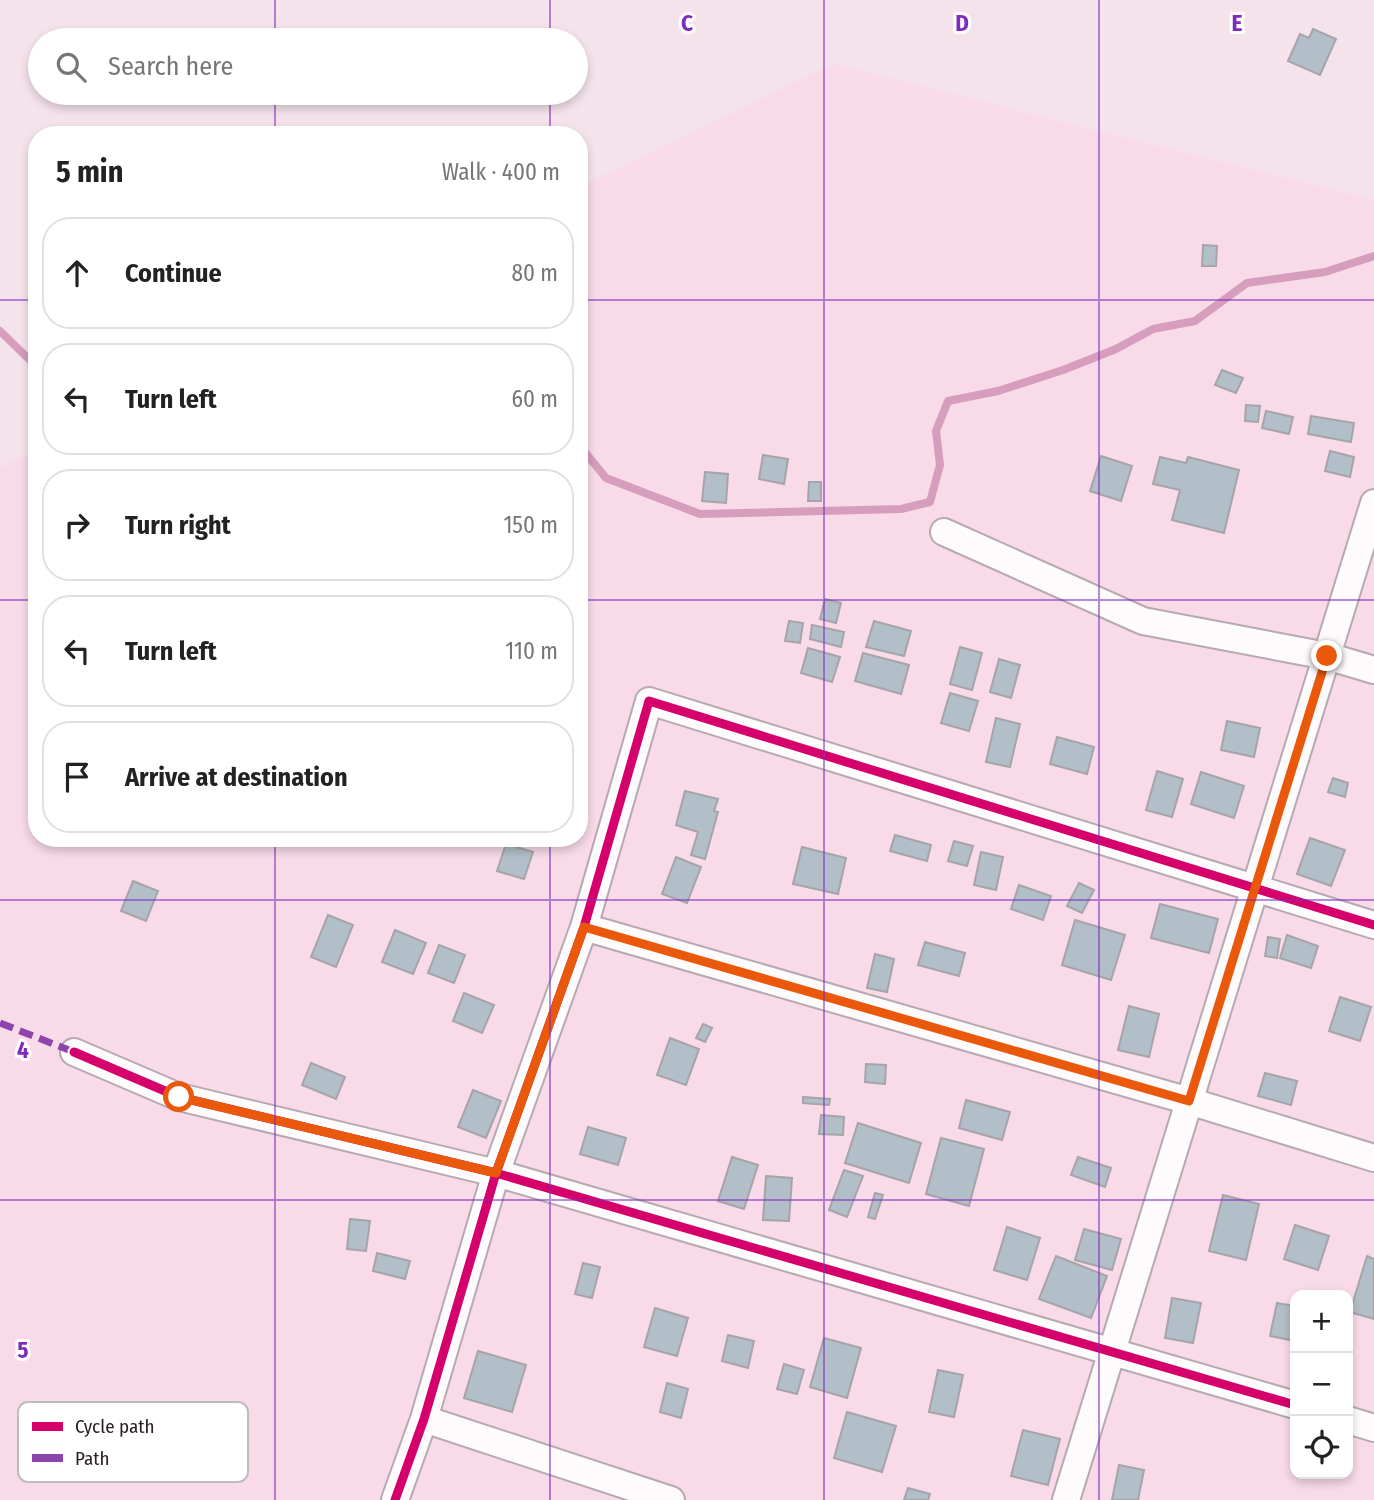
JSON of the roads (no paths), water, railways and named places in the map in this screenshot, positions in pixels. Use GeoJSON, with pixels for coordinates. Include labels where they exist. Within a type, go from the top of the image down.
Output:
{"type":"FeatureCollection","features":[{"type":"Feature","properties":{"kind":"street"},"geometry":{"type":"LineString","coordinates":[[1066,1500],[1374,503]]}},
{"type":"Feature","properties":{"kind":"street"},"geometry":{"type":"LineString","coordinates":[[944,532],[1143,621],[1327,656],[1374,670]]}},
{"type":"Feature","properties":{"kind":"street"},"geometry":{"type":"LineString","coordinates":[[396,1500],[425,1419],[496,1173],[584,927],[649,701],[1374,925]]}},
{"type":"Feature","properties":{"kind":"street"},"geometry":{"type":"LineString","coordinates":[[584,927],[1189,1101],[1374,1158]]}},
{"type":"Feature","properties":{"kind":"street"},"geometry":{"type":"LineString","coordinates":[[74,1052],[179,1097],[496,1173],[1290,1404]]}},
{"type":"Feature","properties":{"kind":"street"},"geometry":{"type":"LineString","coordinates":[[425,1419],[671,1500]]}},
{"type":"Feature","properties":{"kind":"street"},"geometry":{"type":"LineString","coordinates":[[1353,1422],[1374,1428]]}},
{"type":"Feature","properties":{"kind":"waterway"},"geometry":{"type":"LineString","coordinates":[[588,456],[606,478],[700,514],[901,509],[930,502],[940,465],[936,431],[948,401],[998,391],[1063,370],[1116,349],[1153,329],[1195,321],[1247,283],[1325,272],[1374,256]]}},
{"type":"Feature","properties":{"kind":"waterway"},"geometry":{"type":"LineString","coordinates":[[0,331],[28,358]]}}]}
